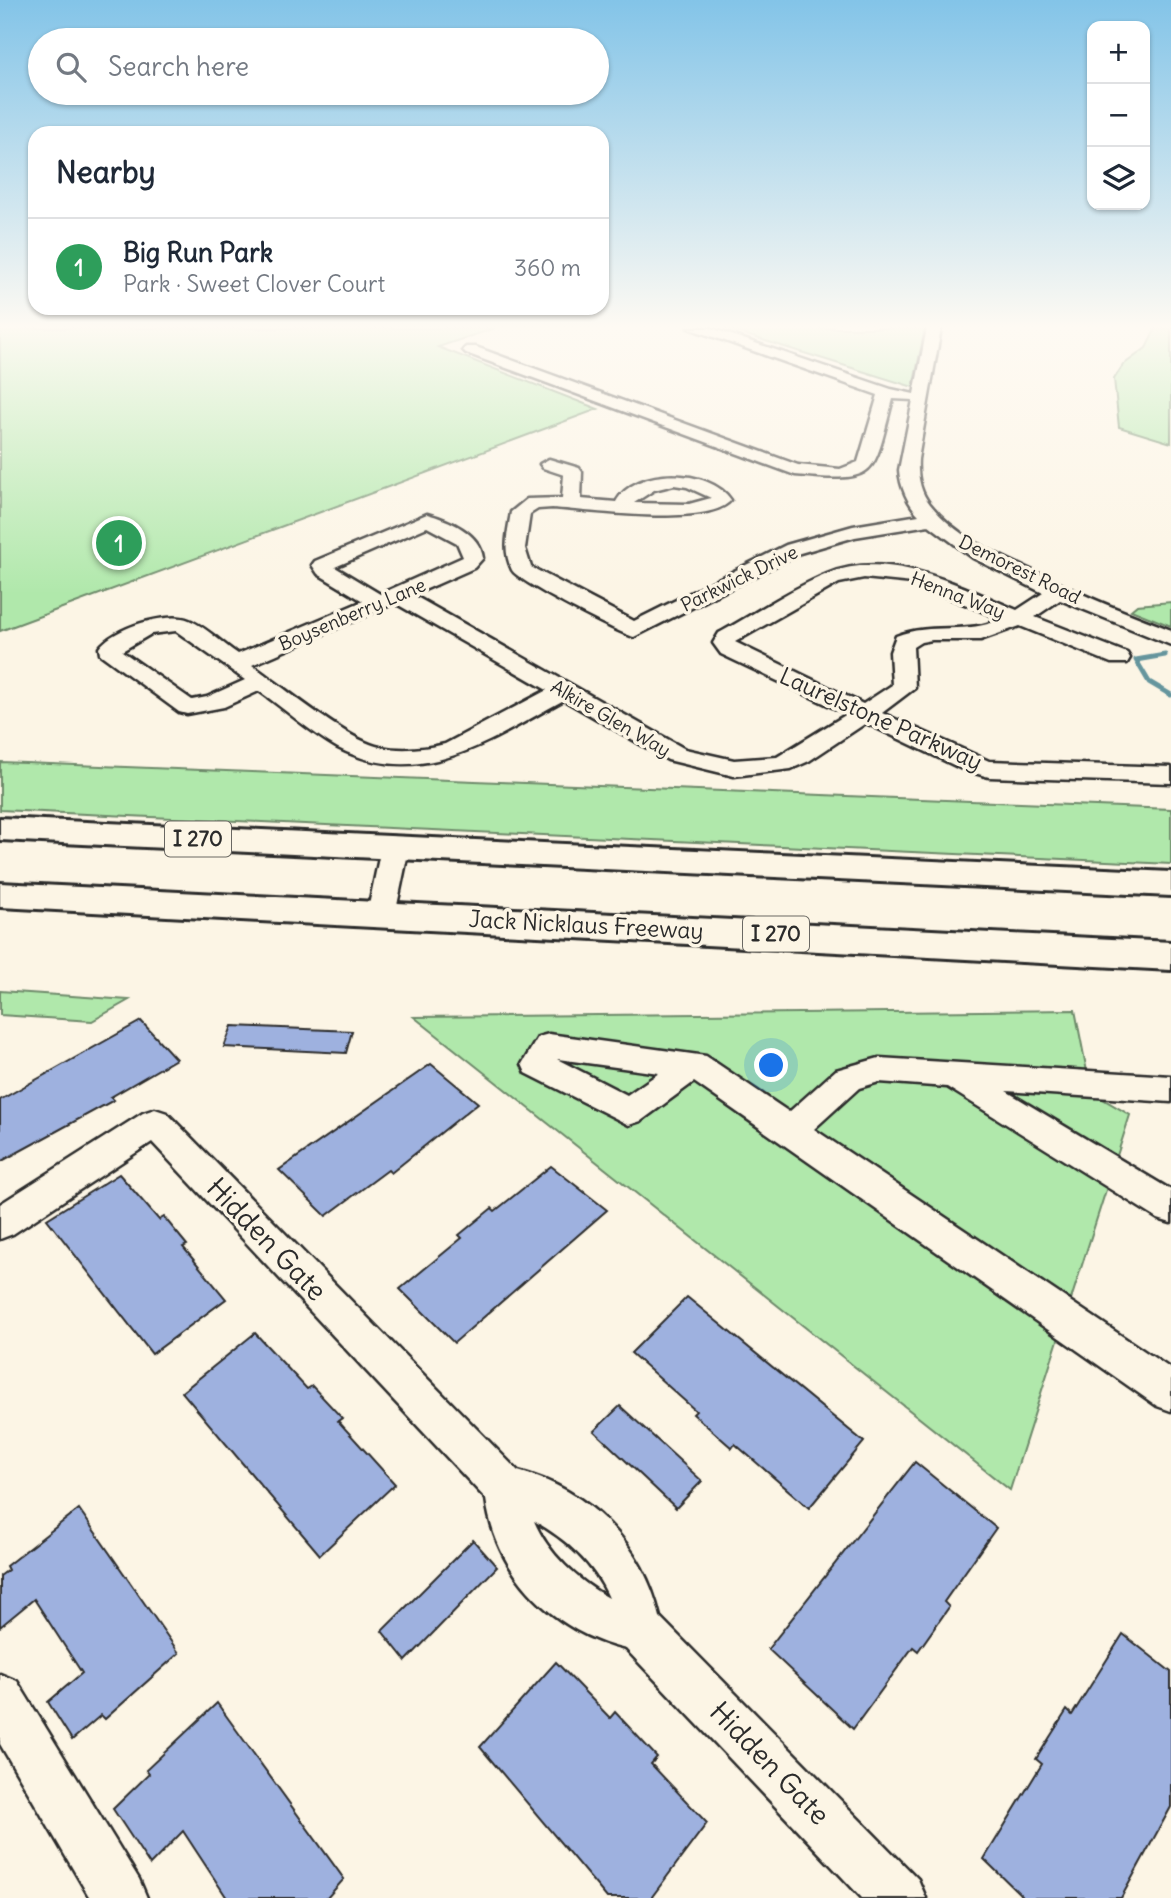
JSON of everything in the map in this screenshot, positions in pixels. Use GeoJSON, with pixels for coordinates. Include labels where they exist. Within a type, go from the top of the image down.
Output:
{"type":"FeatureCollection","features":[{"type":"Feature","properties":{"kind":"highway","name":"I 270"},"geometry":{"type":"LineString","coordinates":[[0,829],[1171,884]]}},
{"type":"Feature","properties":{"kind":"highway","name":"Jack Nicklaus Freeway"},"geometry":{"type":"LineString","coordinates":[[0,895],[830,936],[1171,956]]}},
{"type":"Feature","properties":{"kind":"street"},"geometry":{"type":"LineString","coordinates":[[648,417],[772,463],[817,474],[851,472],[866,464],[880,417]]}},
{"type":"Feature","properties":{"kind":"street","name":"Demorest Road"},"geometry":{"type":"LineString","coordinates":[[918,417],[909,458],[909,481],[914,497],[930,519],[984,555],[1060,591],[1171,635]]}},
{"type":"Feature","properties":{"kind":"street"},"geometry":{"type":"LineString","coordinates":[[550,464],[573,472],[571,503],[623,507]]}},
{"type":"Feature","properties":{"kind":"street","name":"Parkwick Drive"},"geometry":{"type":"LineString","coordinates":[[571,503],[534,503],[521,512],[515,548],[522,570],[551,588],[635,630],[793,549],[853,532],[930,519]]}},
{"type":"Feature","properties":{"kind":"street","name":"Alkire Glen Way"},"geometry":{"type":"LineString","coordinates":[[467,564],[473,558],[474,549],[469,542],[427,520],[322,565],[325,570],[388,598],[564,691],[677,755],[734,768],[760,768],[782,764],[866,715],[903,688],[906,680],[902,652],[905,641],[921,635],[983,633],[1018,617],[1060,591]]}},
{"type":"Feature","properties":{"kind":"street","name":"Boysenberry Lane"},"geometry":{"type":"LineString","coordinates":[[237,663],[467,564]]}},
{"type":"Feature","properties":{"kind":"street","name":"Henna Way"},"geometry":{"type":"LineString","coordinates":[[724,643],[727,638],[848,572],[885,572],[919,578],[1119,658]]}},
{"type":"Feature","properties":{"kind":"street"},"geometry":{"type":"LineString","coordinates":[[262,681],[212,703],[197,708],[187,707],[111,654],[110,648],[117,642],[171,623],[182,625],[237,663],[262,681],[346,742],[376,754],[426,756],[454,749],[564,691]]}},
{"type":"Feature","properties":{"kind":"street","name":"Laurelstone Parkway"},"geometry":{"type":"LineString","coordinates":[[724,643],[729,649],[973,765],[989,769],[1171,775]]}},
{"type":"Feature","properties":{"kind":"street"},"geometry":{"type":"LineString","coordinates":[[381,915],[396,848]]}},
{"type":"Feature","properties":{"kind":"street"},"geometry":{"type":"LineString","coordinates":[[694,1065],[1171,1392]]}},
{"type":"Feature","properties":{"kind":"street"},"geometry":{"type":"LineString","coordinates":[[791,1130],[848,1079],[879,1070],[1171,1089]]}},
{"type":"Feature","properties":{"kind":"street"},"geometry":{"type":"LineString","coordinates":[[951,1074],[1171,1208]]}},
{"type":"Feature","properties":{"kind":"street","name":"Hidden Gate"},"geometry":{"type":"LineString","coordinates":[[0,1223],[155,1123],[506,1489],[542,1500],[589,1535],[612,1559],[626,1582],[634,1602],[639,1629],[899,1898]]}},
{"type":"Feature","properties":{"kind":"street"},"geometry":{"type":"LineString","coordinates":[[506,1489],[507,1511],[513,1528],[524,1551],[545,1576],[583,1609],[601,1619],[639,1629]]}},
{"type":"Feature","properties":{"kind":"street"},"geometry":{"type":"LineString","coordinates":[[0,1698],[120,1898]]}},
{"type":"Feature","properties":{"kind":"green space"},"geometry":{"type":"Polygon","coordinates":[[[0,417],[578,417],[0,631],[0,417]]]}},
{"type":"Feature","properties":{"kind":"green space"},"geometry":{"type":"Polygon","coordinates":[[[1118,417],[1171,417],[1171,443],[1119,427],[1118,417]]]}},
{"type":"Feature","properties":{"kind":"green space"},"geometry":{"type":"Polygon","coordinates":[[[1171,602],[1171,626],[1131,610],[1137,605],[1171,602]]]}},
{"type":"Feature","properties":{"kind":"green space"},"geometry":{"type":"Polygon","coordinates":[[[0,762],[1171,809],[1171,864],[0,810],[0,762]]]}},
{"type":"Feature","properties":{"kind":"green space"},"geometry":{"type":"Polygon","coordinates":[[[0,991],[129,1000],[92,1021],[0,1015],[0,991]]]}},
{"type":"Feature","properties":{"kind":"green space"},"geometry":{"type":"Polygon","coordinates":[[[1075,1010],[1091,1092],[1130,1115],[1010,1490],[414,1017],[1075,1010]]]}},
{"type":"Feature","properties":{"kind":"building"},"geometry":{"type":"Polygon","coordinates":[[[141,1021],[176,1059],[111,1097],[114,1100],[0,1162],[0,1100],[141,1021]]]}},
{"type":"Feature","properties":{"kind":"building"},"geometry":{"type":"Polygon","coordinates":[[[232,1026],[352,1031],[346,1053],[224,1047],[232,1026]]]}},
{"type":"Feature","properties":{"kind":"building"},"geometry":{"type":"Polygon","coordinates":[[[431,1064],[478,1103],[391,1173],[388,1170],[326,1216],[279,1170],[431,1064]]]}},
{"type":"Feature","properties":{"kind":"building"},"geometry":{"type":"Polygon","coordinates":[[[551,1166],[607,1210],[454,1343],[400,1289],[462,1238],[459,1235],[492,1208],[495,1211],[551,1166]]]}},
{"type":"Feature","properties":{"kind":"building"},"geometry":{"type":"Polygon","coordinates":[[[119,1174],[159,1220],[164,1217],[187,1245],[183,1247],[226,1299],[152,1354],[47,1219],[119,1174]]]}},
{"type":"Feature","properties":{"kind":"building"},"geometry":{"type":"Polygon","coordinates":[[[687,1297],[864,1442],[809,1508],[735,1444],[732,1448],[693,1414],[696,1411],[631,1353],[687,1297]]]}},
{"type":"Feature","properties":{"kind":"building"},"geometry":{"type":"Polygon","coordinates":[[[255,1333],[307,1389],[312,1386],[342,1418],[338,1421],[395,1484],[320,1555],[182,1392],[255,1333]]]}},
{"type":"Feature","properties":{"kind":"building"},"geometry":{"type":"Polygon","coordinates":[[[620,1406],[702,1481],[676,1508],[594,1431],[620,1406]]]}},
{"type":"Feature","properties":{"kind":"building"},"geometry":{"type":"Polygon","coordinates":[[[915,1462],[996,1528],[944,1602],[949,1607],[918,1651],[913,1647],[853,1729],[768,1649],[915,1462]]]}},
{"type":"Feature","properties":{"kind":"building"},"geometry":{"type":"Polygon","coordinates":[[[79,1509],[179,1653],[105,1719],[101,1715],[72,1740],[48,1702],[82,1673],[34,1599],[0,1627],[0,1576],[8,1570],[6,1566],[79,1509]]]}},
{"type":"Feature","properties":{"kind":"building"},"geometry":{"type":"Polygon","coordinates":[[[473,1540],[497,1567],[406,1661],[382,1631],[473,1540]]]}},
{"type":"Feature","properties":{"kind":"building"},"geometry":{"type":"Polygon","coordinates":[[[1123,1634],[1171,1672],[1171,1807],[1121,1898],[1024,1898],[984,1859],[1042,1764],[1036,1759],[1067,1710],[1072,1715],[1123,1634]]]}},
{"type":"Feature","properties":{"kind":"building"},"geometry":{"type":"Polygon","coordinates":[[[556,1662],[610,1718],[615,1712],[657,1757],[651,1764],[707,1823],[651,1898],[607,1898],[480,1747],[556,1662]]]}},
{"type":"Feature","properties":{"kind":"building"},"geometry":{"type":"Polygon","coordinates":[[[217,1703],[344,1879],[327,1898],[227,1898],[183,1831],[150,1865],[113,1809],[149,1774],[146,1770],[217,1703]]]}},
{"type":"Feature","properties":{"kind":"waterway"},"geometry":{"type":"LineString","coordinates":[[1165,655],[1136,660],[1149,682],[1171,695]]}},
{"type":"Feature","properties":{"kind":"place","name":"Big Run Park"},"geometry":{"type":"Point","coordinates":[119,543]}}]}
